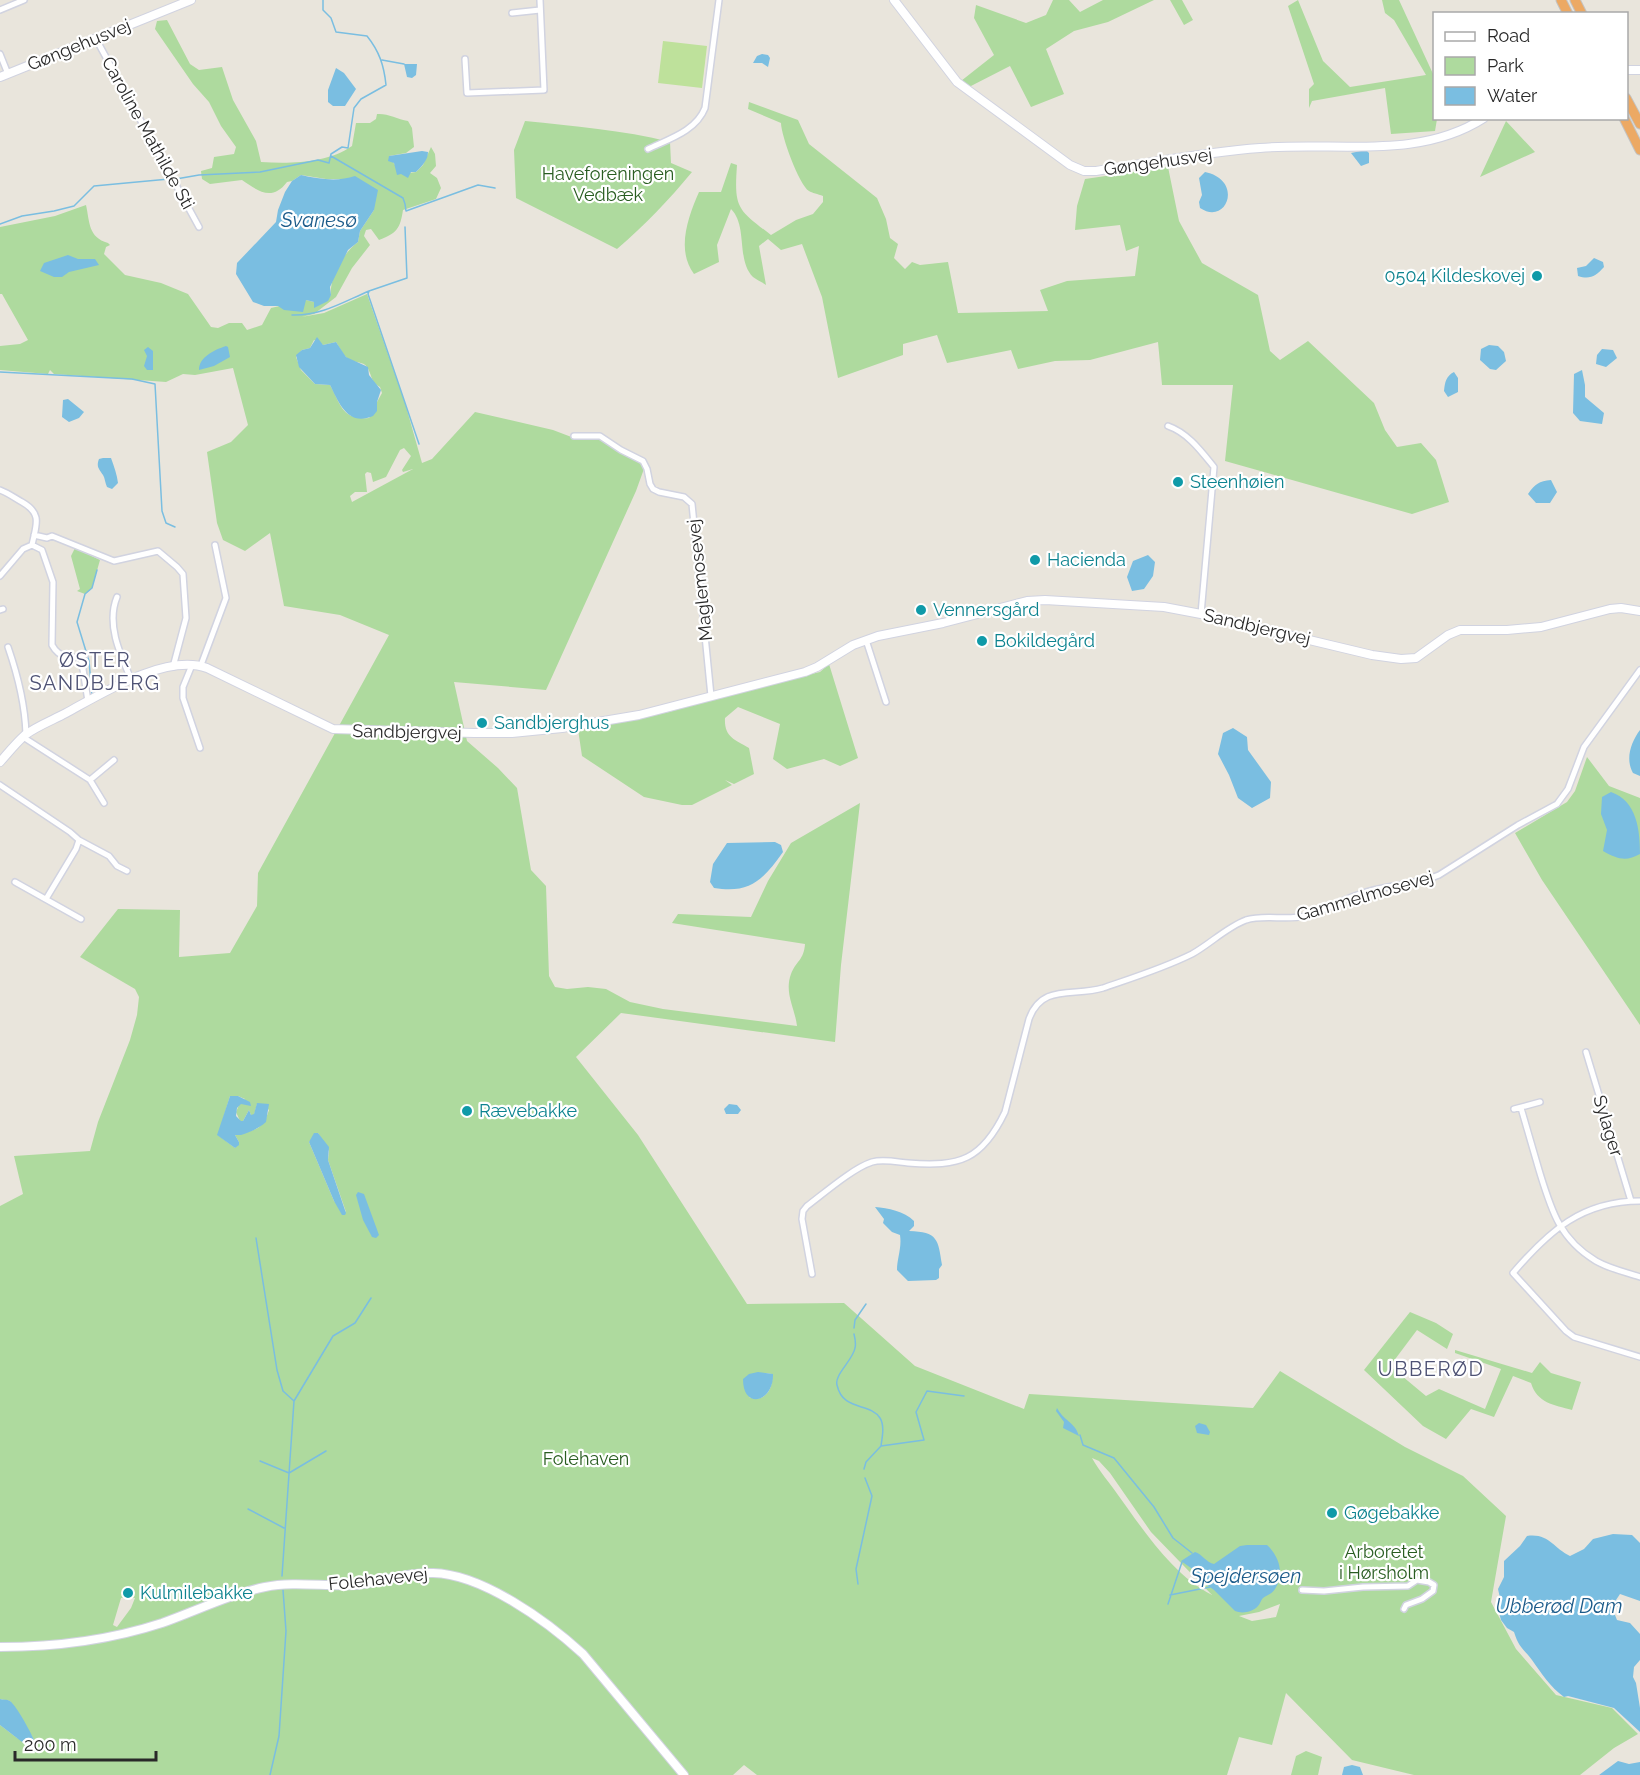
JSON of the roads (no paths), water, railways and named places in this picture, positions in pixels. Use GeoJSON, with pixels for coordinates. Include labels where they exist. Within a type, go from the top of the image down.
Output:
{"type":"FeatureCollection","features":[{"type":"Feature","properties":{"kind":"highway"},"geometry":{"type":"LineString","coordinates":[[1628,102],[1640,124]]}},
{"type":"Feature","properties":{"kind":"highway"},"geometry":{"type":"LineString","coordinates":[[1624,120],[1640,150]]}},
{"type":"Feature","properties":{"kind":"street"},"geometry":{"type":"LineString","coordinates":[[0,10],[24,0]]}},
{"type":"Feature","properties":{"kind":"street","name":"Gøngehusvej"},"geometry":{"type":"LineString","coordinates":[[4,76],[191,0]]}},
{"type":"Feature","properties":{"kind":"street"},"geometry":{"type":"LineString","coordinates":[[465,59],[467,93],[544,90],[540,0]]}},
{"type":"Feature","properties":{"kind":"street"},"geometry":{"type":"LineString","coordinates":[[648,149],[692,127],[701,119],[705,108],[719,0]]}},
{"type":"Feature","properties":{"kind":"street","name":"Gøngehusvej"},"geometry":{"type":"LineString","coordinates":[[894,0],[957,82],[1070,165],[1084,171],[1261,147],[1410,145],[1448,136],[1480,120]]}},
{"type":"Feature","properties":{"kind":"street"},"geometry":{"type":"LineString","coordinates":[[512,13],[540,10]]}},
{"type":"Feature","properties":{"kind":"street","name":"Caroline Mathilde Sti"},"geometry":{"type":"LineString","coordinates":[[96,39],[199,227]]}},
{"type":"Feature","properties":{"kind":"street"},"geometry":{"type":"LineString","coordinates":[[0,54],[4,76]]}},
{"type":"Feature","properties":{"kind":"street"},"geometry":{"type":"LineString","coordinates":[[1168,426],[1177,430],[1198,447],[1214,467],[1201,614]]}},
{"type":"Feature","properties":{"kind":"street","name":"Maglemosevej"},"geometry":{"type":"LineString","coordinates":[[574,436],[600,435],[621,450],[643,461],[653,489],[684,497],[692,504],[711,696]]}},
{"type":"Feature","properties":{"kind":"street"},"geometry":{"type":"LineString","coordinates":[[0,490],[34,510],[37,519],[32,546]]}},
{"type":"Feature","properties":{"kind":"street"},"geometry":{"type":"LineString","coordinates":[[34,535],[47,538],[52,536],[114,561],[158,551],[177,567],[183,574],[186,618],[173,667]]}},
{"type":"Feature","properties":{"kind":"street"},"geometry":{"type":"LineString","coordinates":[[200,748],[183,698],[183,687],[196,665],[226,598],[215,545]]}},
{"type":"Feature","properties":{"kind":"street"},"geometry":{"type":"LineString","coordinates":[[0,576],[23,549],[38,547],[45,555],[53,582],[52,645],[62,656],[83,656],[88,700]]}},
{"type":"Feature","properties":{"kind":"street"},"geometry":{"type":"LineString","coordinates":[[117,597],[113,610],[116,643],[131,679]]}},
{"type":"Feature","properties":{"kind":"street","name":"Sandbjergvej"},"geometry":{"type":"LineString","coordinates":[[196,665],[321,725],[344,731],[474,733],[533,731],[639,714],[805,672],[866,640],[1032,600],[1164,607],[1372,655],[1408,659],[1422,655],[1448,635],[1460,630],[1541,627],[1610,609],[1640,611]]}},
{"type":"Feature","properties":{"kind":"street"},"geometry":{"type":"LineString","coordinates":[[866,640],[886,702]]}},
{"type":"Feature","properties":{"kind":"street"},"geometry":{"type":"LineString","coordinates":[[8,647],[26,709],[24,736]]}},
{"type":"Feature","properties":{"kind":"street"},"geometry":{"type":"LineString","coordinates":[[0,762],[24,736],[88,700],[152,671],[196,665]]}},
{"type":"Feature","properties":{"kind":"street","name":"Gammelmosevej"},"geometry":{"type":"LineString","coordinates":[[812,1274],[802,1219],[803,1211],[807,1206],[866,1164],[884,1161],[926,1164],[964,1160],[983,1146],[1005,1112],[1029,1019],[1032,1010],[1039,1002],[1059,993],[1101,988],[1172,962],[1192,954],[1244,921],[1265,917],[1303,916],[1360,894],[1425,881],[1439,875],[1518,825],[1557,804],[1568,789],[1584,747],[1640,670]]}},
{"type":"Feature","properties":{"kind":"street"},"geometry":{"type":"LineString","coordinates":[[24,736],[90,780],[104,803]]}},
{"type":"Feature","properties":{"kind":"street"},"geometry":{"type":"LineString","coordinates":[[90,780],[114,760]]}},
{"type":"Feature","properties":{"kind":"street"},"geometry":{"type":"LineString","coordinates":[[0,785],[127,871]]}},
{"type":"Feature","properties":{"kind":"street"},"geometry":{"type":"LineString","coordinates":[[46,900],[79,840]]}},
{"type":"Feature","properties":{"kind":"street"},"geometry":{"type":"LineString","coordinates":[[15,882],[81,919]]}},
{"type":"Feature","properties":{"kind":"street","name":"Sylager"},"geometry":{"type":"LineString","coordinates":[[1586,1052],[1630,1201]]}},
{"type":"Feature","properties":{"kind":"street"},"geometry":{"type":"LineString","coordinates":[[1514,1109],[1540,1102]]}},
{"type":"Feature","properties":{"kind":"street"},"geometry":{"type":"LineString","coordinates":[[1521,1108],[1549,1203],[1560,1226],[1571,1241],[1596,1261],[1640,1277]]}},
{"type":"Feature","properties":{"kind":"street"},"geometry":{"type":"LineString","coordinates":[[1640,1201],[1595,1207],[1560,1226],[1513,1273],[1574,1337],[1640,1357]]}},
{"type":"Feature","properties":{"kind":"street","name":"Folehavevej"},"geometry":{"type":"LineString","coordinates":[[0,1647],[50,1646],[114,1635],[160,1623],[267,1586],[358,1585],[418,1573],[454,1576],[476,1582],[499,1593],[567,1639],[583,1654],[684,1775]]}},
{"type":"Feature","properties":{"kind":"street"},"geometry":{"type":"LineString","coordinates":[[1302,1590],[1408,1587],[1417,1580],[1433,1584],[1435,1588],[1433,1591],[1422,1599],[1406,1605],[1404,1609]]}},
{"type":"Feature","properties":{"kind":"water"},"geometry":{"type":"Polygon","coordinates":[[[762,54],[770,58],[768,67],[762,63],[753,63],[757,56],[762,54]]]}},
{"type":"Feature","properties":{"kind":"water"},"geometry":{"type":"Polygon","coordinates":[[[404,64],[417,64],[416,75],[412,78],[407,77],[404,64]]]}},
{"type":"Feature","properties":{"kind":"water"},"geometry":{"type":"Polygon","coordinates":[[[336,68],[344,73],[356,89],[345,106],[333,106],[328,102],[328,90],[336,68]]]}},
{"type":"Feature","properties":{"kind":"water"},"geometry":{"type":"Polygon","coordinates":[[[1366,150],[1369,153],[1369,163],[1361,166],[1351,153],[1366,150]]]}},
{"type":"Feature","properties":{"kind":"water"},"geometry":{"type":"Polygon","coordinates":[[[428,152],[426,160],[416,172],[411,172],[408,178],[401,174],[397,175],[394,163],[388,161],[389,156],[428,152]]]}},
{"type":"Feature","properties":{"kind":"water"},"geometry":{"type":"Polygon","coordinates":[[[1205,172],[1217,177],[1228,192],[1224,207],[1218,211],[1210,212],[1200,208],[1199,202],[1202,195],[1199,178],[1205,172]]]}},
{"type":"Feature","properties":{"kind":"water","name":"Svanesø"},"geometry":{"type":"Polygon","coordinates":[[[301,175],[328,179],[355,176],[378,190],[374,210],[360,231],[358,242],[348,250],[330,287],[331,295],[328,301],[314,308],[314,302],[306,300],[303,312],[253,302],[236,274],[237,263],[276,222],[285,192],[292,181],[301,175]]]}},
{"type":"Feature","properties":{"kind":"water"},"geometry":{"type":"Polygon","coordinates":[[[68,255],[78,259],[95,259],[99,265],[69,272],[62,277],[54,277],[40,271],[44,263],[68,255]]]}},
{"type":"Feature","properties":{"kind":"water"},"geometry":{"type":"Polygon","coordinates":[[[1594,258],[1603,262],[1604,267],[1592,276],[1586,278],[1578,276],[1577,268],[1586,266],[1594,258]]]}},
{"type":"Feature","properties":{"kind":"water"},"geometry":{"type":"Polygon","coordinates":[[[317,337],[323,345],[336,342],[346,357],[368,367],[369,375],[381,390],[377,411],[373,416],[364,419],[351,416],[341,406],[330,385],[315,384],[299,367],[296,355],[310,348],[317,337]]]}},
{"type":"Feature","properties":{"kind":"water"},"geometry":{"type":"Polygon","coordinates":[[[1489,345],[1498,346],[1504,352],[1506,361],[1496,370],[1490,369],[1480,360],[1481,349],[1489,345]]]}},
{"type":"Feature","properties":{"kind":"water"},"geometry":{"type":"Polygon","coordinates":[[[226,346],[230,357],[214,366],[199,370],[204,358],[226,346]]]}},
{"type":"Feature","properties":{"kind":"water"},"geometry":{"type":"Polygon","coordinates":[[[148,347],[153,351],[153,370],[147,370],[144,366],[147,356],[144,350],[148,347]]]}},
{"type":"Feature","properties":{"kind":"water"},"geometry":{"type":"Polygon","coordinates":[[[1602,349],[1613,350],[1617,358],[1606,367],[1596,364],[1597,355],[1602,349]]]}},
{"type":"Feature","properties":{"kind":"water"},"geometry":{"type":"Polygon","coordinates":[[[1582,370],[1585,397],[1604,413],[1602,424],[1580,421],[1573,413],[1574,374],[1582,370]]]}},
{"type":"Feature","properties":{"kind":"water"},"geometry":{"type":"Polygon","coordinates":[[[1454,372],[1458,378],[1458,392],[1448,397],[1444,391],[1445,382],[1454,372]]]}},
{"type":"Feature","properties":{"kind":"water"},"geometry":{"type":"Polygon","coordinates":[[[68,399],[84,412],[79,418],[69,422],[62,417],[63,400],[68,399]]]}},
{"type":"Feature","properties":{"kind":"water"},"geometry":{"type":"Polygon","coordinates":[[[111,458],[115,470],[118,483],[112,489],[107,487],[104,476],[98,468],[99,459],[111,458]]]}},
{"type":"Feature","properties":{"kind":"water"},"geometry":{"type":"Polygon","coordinates":[[[1551,480],[1557,492],[1550,503],[1536,503],[1528,494],[1538,484],[1551,480]]]}},
{"type":"Feature","properties":{"kind":"water"},"geometry":{"type":"Polygon","coordinates":[[[1148,555],[1155,562],[1153,576],[1144,589],[1132,591],[1127,577],[1133,561],[1148,555]]]}},
{"type":"Feature","properties":{"kind":"water"},"geometry":{"type":"Polygon","coordinates":[[[1233,728],[1247,737],[1248,750],[1271,782],[1270,798],[1252,808],[1238,798],[1218,754],[1223,733],[1233,728]]]}},
{"type":"Feature","properties":{"kind":"water"},"geometry":{"type":"Polygon","coordinates":[[[1640,730],[1640,776],[1633,773],[1629,756],[1640,730]]]}},
{"type":"Feature","properties":{"kind":"water"},"geometry":{"type":"Polygon","coordinates":[[[1611,792],[1620,796],[1632,809],[1638,826],[1640,854],[1630,858],[1613,856],[1603,851],[1607,830],[1601,814],[1602,797],[1611,792]]]}},
{"type":"Feature","properties":{"kind":"water"},"geometry":{"type":"Polygon","coordinates":[[[775,842],[781,845],[783,852],[762,877],[746,887],[714,888],[710,882],[713,864],[727,843],[775,842]]]}},
{"type":"Feature","properties":{"kind":"water"},"geometry":{"type":"Polygon","coordinates":[[[230,1096],[238,1096],[250,1102],[251,1106],[241,1104],[237,1108],[236,1116],[241,1121],[249,1110],[251,1115],[254,1114],[257,1103],[269,1104],[266,1122],[251,1131],[235,1135],[239,1145],[235,1148],[217,1135],[230,1096]]]}},
{"type":"Feature","properties":{"kind":"water"},"geometry":{"type":"Polygon","coordinates":[[[729,1104],[737,1105],[741,1110],[738,1114],[726,1114],[724,1109],[729,1104]]]}},
{"type":"Feature","properties":{"kind":"water"},"geometry":{"type":"Polygon","coordinates":[[[314,1133],[318,1133],[329,1147],[328,1160],[345,1215],[342,1215],[334,1201],[309,1142],[314,1133]]]}},
{"type":"Feature","properties":{"kind":"water"},"geometry":{"type":"Polygon","coordinates":[[[358,1192],[364,1194],[379,1235],[376,1238],[372,1237],[363,1220],[356,1195],[358,1192]]]}},
{"type":"Feature","properties":{"kind":"water"},"geometry":{"type":"Polygon","coordinates":[[[875,1207],[901,1212],[914,1221],[914,1226],[909,1231],[926,1233],[935,1239],[942,1265],[939,1269],[939,1278],[908,1281],[897,1270],[900,1235],[892,1232],[883,1223],[884,1219],[875,1207]]]}},
{"type":"Feature","properties":{"kind":"water"},"geometry":{"type":"Polygon","coordinates":[[[758,1372],[773,1374],[772,1384],[764,1396],[753,1399],[744,1389],[743,1379],[749,1374],[758,1372]]]}},
{"type":"Feature","properties":{"kind":"water"},"geometry":{"type":"Polygon","coordinates":[[[1057,1408],[1079,1436],[1063,1428],[1064,1422],[1056,1411],[1057,1408]]]}},
{"type":"Feature","properties":{"kind":"water"},"geometry":{"type":"Polygon","coordinates":[[[1199,1423],[1206,1425],[1210,1432],[1209,1435],[1197,1433],[1195,1426],[1199,1423]]]}},
{"type":"Feature","properties":{"kind":"water","name":"Ubberød Dam"},"geometry":{"type":"Polygon","coordinates":[[[1613,1534],[1632,1535],[1640,1543],[1640,1601],[1620,1594],[1616,1600],[1620,1604],[1619,1607],[1614,1607],[1613,1603],[1611,1605],[1617,1620],[1630,1623],[1640,1634],[1640,1660],[1634,1667],[1633,1677],[1640,1708],[1640,1732],[1614,1708],[1568,1696],[1564,1697],[1559,1693],[1522,1648],[1514,1632],[1507,1628],[1501,1620],[1497,1605],[1500,1598],[1498,1589],[1504,1577],[1504,1561],[1527,1536],[1546,1539],[1570,1556],[1584,1549],[1593,1539],[1613,1534]]]}},
{"type":"Feature","properties":{"kind":"water","name":"Spejdersøen"},"geometry":{"type":"Polygon","coordinates":[[[1267,1545],[1275,1554],[1280,1577],[1274,1591],[1263,1598],[1256,1608],[1247,1612],[1235,1611],[1181,1561],[1195,1552],[1214,1564],[1240,1546],[1267,1545]]]}},
{"type":"Feature","properties":{"kind":"water"},"geometry":{"type":"Polygon","coordinates":[[[0,1699],[9,1700],[13,1704],[26,1724],[38,1750],[35,1752],[0,1725],[0,1699]]]}},
{"type":"Feature","properties":{"kind":"water"},"geometry":{"type":"Polygon","coordinates":[[[1618,1761],[1629,1764],[1640,1762],[1640,1775],[1599,1775],[1618,1761]]]}},
{"type":"Feature","properties":{"kind":"water"},"geometry":{"type":"Polygon","coordinates":[[[1352,1765],[1360,1767],[1363,1775],[1342,1775],[1344,1767],[1352,1765]]]}},
{"type":"Feature","properties":{"kind":"waterway"},"geometry":{"type":"LineString","coordinates":[[176,179],[199,175],[260,172],[318,160],[329,163],[331,154],[342,147],[348,148],[354,108],[361,99],[386,85],[385,78],[378,53],[367,36],[336,32],[331,18],[323,10],[323,0]]}},
{"type":"Feature","properties":{"kind":"waterway"},"geometry":{"type":"LineString","coordinates":[[382,60],[404,64]]}},
{"type":"Feature","properties":{"kind":"waterway"},"geometry":{"type":"LineString","coordinates":[[331,156],[403,198],[406,211],[478,185],[495,188]]}},
{"type":"Feature","properties":{"kind":"waterway"},"geometry":{"type":"LineString","coordinates":[[0,224],[22,216],[74,206],[94,186],[169,179]]}},
{"type":"Feature","properties":{"kind":"waterway"},"geometry":{"type":"LineString","coordinates":[[405,227],[407,278],[369,291],[368,294],[419,444]]}},
{"type":"Feature","properties":{"kind":"waterway"},"geometry":{"type":"LineString","coordinates":[[292,315],[322,311],[369,291]]}},
{"type":"Feature","properties":{"kind":"waterway"},"geometry":{"type":"LineString","coordinates":[[0,372],[132,379],[155,384],[162,511],[166,523],[175,527]]}},
{"type":"Feature","properties":{"kind":"waterway"},"geometry":{"type":"LineString","coordinates":[[92,695],[89,661],[77,622],[85,594],[92,588],[97,570]]}},
{"type":"Feature","properties":{"kind":"waterway"},"geometry":{"type":"LineString","coordinates":[[256,1238],[277,1370],[283,1391],[294,1401]]}},
{"type":"Feature","properties":{"kind":"waterway"},"geometry":{"type":"LineString","coordinates":[[282,1576],[294,1401],[333,1336],[355,1323],[371,1298]]}},
{"type":"Feature","properties":{"kind":"waterway"},"geometry":{"type":"LineString","coordinates":[[854,1328],[855,1320],[866,1304]]}},
{"type":"Feature","properties":{"kind":"waterway"},"geometry":{"type":"LineString","coordinates":[[854,1334],[854,1353],[838,1377],[837,1385],[840,1394],[845,1399],[876,1413],[880,1418],[883,1428],[881,1446]]}},
{"type":"Feature","properties":{"kind":"waterway"},"geometry":{"type":"LineString","coordinates":[[864,1469],[866,1462],[881,1446],[924,1440],[916,1412],[927,1391],[964,1396]]}},
{"type":"Feature","properties":{"kind":"waterway"},"geometry":{"type":"LineString","coordinates":[[1080,1435],[1083,1445],[1114,1458],[1154,1507],[1173,1538],[1192,1553]]}},
{"type":"Feature","properties":{"kind":"waterway"},"geometry":{"type":"LineString","coordinates":[[260,1461],[289,1473],[326,1451]]}},
{"type":"Feature","properties":{"kind":"waterway"},"geometry":{"type":"LineString","coordinates":[[858,1584],[856,1569],[872,1496],[865,1478]]}},
{"type":"Feature","properties":{"kind":"waterway"},"geometry":{"type":"LineString","coordinates":[[248,1509],[284,1528]]}},
{"type":"Feature","properties":{"kind":"waterway"},"geometry":{"type":"LineString","coordinates":[[1168,1604],[1182,1562]]}},
{"type":"Feature","properties":{"kind":"waterway"},"geometry":{"type":"LineString","coordinates":[[1170,1595],[1210,1587]]}},
{"type":"Feature","properties":{"kind":"waterway"},"geometry":{"type":"LineString","coordinates":[[270,1775],[279,1736],[286,1631],[283,1590]]}},
{"type":"Feature","properties":{"kind":"place","name":"0504 Kildeskovej"},"geometry":{"type":"Point","coordinates":[1537,276]}},
{"type":"Feature","properties":{"kind":"place","name":"Steenhøien"},"geometry":{"type":"Point","coordinates":[1178,482]}},
{"type":"Feature","properties":{"kind":"place","name":"Hacienda"},"geometry":{"type":"Point","coordinates":[1035,560]}},
{"type":"Feature","properties":{"kind":"place","name":"Vennersgård"},"geometry":{"type":"Point","coordinates":[921,610]}},
{"type":"Feature","properties":{"kind":"place","name":"Bokildegård"},"geometry":{"type":"Point","coordinates":[982,641]}},
{"type":"Feature","properties":{"kind":"place","name":"Sandbjerghus"},"geometry":{"type":"Point","coordinates":[482,723]}},
{"type":"Feature","properties":{"kind":"place","name":"Rævebakke"},"geometry":{"type":"Point","coordinates":[467,1111]}},
{"type":"Feature","properties":{"kind":"place","name":"Gøgebakke"},"geometry":{"type":"Point","coordinates":[1332,1513]}},
{"type":"Feature","properties":{"kind":"place","name":"Kulmilebakke"},"geometry":{"type":"Point","coordinates":[128,1593]}},
{"type":"Feature","properties":{"kind":"district","name":"ØSTER SANDBJERG"},"geometry":{"type":"Point","coordinates":[95,672]}},
{"type":"Feature","properties":{"kind":"district","name":"UBBERØD"},"geometry":{"type":"Point","coordinates":[1431,1369]}},
{"type":"Feature","properties":{"kind":"park label","name":"Haveforeningen Vedbæk"},"geometry":{"type":"Point","coordinates":[608,184]}},
{"type":"Feature","properties":{"kind":"park label","name":"Folehaven"},"geometry":{"type":"Point","coordinates":[586,1459]}},
{"type":"Feature","properties":{"kind":"park label","name":"Arboretet i Hørsholm"},"geometry":{"type":"Point","coordinates":[1384,1562]}}]}
